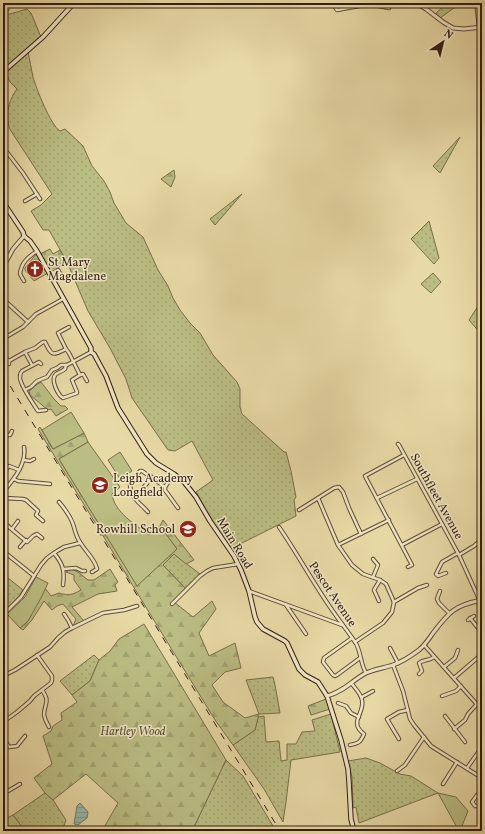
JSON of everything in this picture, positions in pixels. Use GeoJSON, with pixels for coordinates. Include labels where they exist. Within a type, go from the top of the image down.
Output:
{"type":"FeatureCollection","features":[{"type":"Feature","properties":{"kind":"main road"},"geometry":{"type":"LineString","coordinates":[[3,73],[37,42],[74,3]]}},
{"type":"Feature","properties":{"kind":"main road","name":"Main Road"},"geometry":{"type":"LineString","coordinates":[[3,202],[23,232],[24,236],[30,241],[53,280],[91,348],[91,352],[94,354],[106,376],[118,408],[147,454],[156,463],[184,482],[196,497],[238,564],[249,591],[255,617],[260,626],[267,632],[287,643],[299,669],[305,675],[318,682],[327,696],[341,740],[348,769],[353,831]]}},
{"type":"Feature","properties":{"kind":"street"},"geometry":{"type":"LineString","coordinates":[[332,3],[337,10],[366,4],[389,8]]}},
{"type":"Feature","properties":{"kind":"street"},"geometry":{"type":"LineString","coordinates":[[416,3],[442,22],[452,27],[461,29],[480,27],[477,10]]}},
{"type":"Feature","properties":{"kind":"street"},"geometry":{"type":"LineString","coordinates":[[3,73],[6,78],[3,85]]}},
{"type":"Feature","properties":{"kind":"street"},"geometry":{"type":"LineString","coordinates":[[3,147],[23,173],[40,199]]}},
{"type":"Feature","properties":{"kind":"street"},"geometry":{"type":"LineString","coordinates":[[25,201],[37,194]]}},
{"type":"Feature","properties":{"kind":"street"},"geometry":{"type":"LineString","coordinates":[[3,267],[12,251],[24,236]]}},
{"type":"Feature","properties":{"kind":"street"},"geometry":{"type":"LineString","coordinates":[[24,282],[20,274],[22,266],[28,257],[36,251]]}},
{"type":"Feature","properties":{"kind":"street"},"geometry":{"type":"LineString","coordinates":[[53,280],[61,275],[58,270]]}},
{"type":"Feature","properties":{"kind":"street"},"geometry":{"type":"LineString","coordinates":[[3,299],[28,322]]}},
{"type":"Feature","properties":{"kind":"street"},"geometry":{"type":"LineString","coordinates":[[3,337],[6,337],[21,329],[36,313],[63,299]]}},
{"type":"Feature","properties":{"kind":"street"},"geometry":{"type":"LineString","coordinates":[[69,327],[58,333],[80,375],[83,374],[87,381]]}},
{"type":"Feature","properties":{"kind":"street"},"geometry":{"type":"LineString","coordinates":[[9,361],[35,348],[41,342],[45,342],[50,352],[55,354],[66,348]]}},
{"type":"Feature","properties":{"kind":"street"},"geometry":{"type":"LineString","coordinates":[[25,352],[32,366]]}},
{"type":"Feature","properties":{"kind":"street"},"geometry":{"type":"LineString","coordinates":[[25,390],[37,381],[46,377],[52,370],[61,364],[66,365],[91,352]]}},
{"type":"Feature","properties":{"kind":"street"},"geometry":{"type":"LineString","coordinates":[[41,364],[39,362],[20,373],[20,379],[27,396],[33,402],[38,411],[46,410]]}},
{"type":"Feature","properties":{"kind":"street"},"geometry":{"type":"LineString","coordinates":[[66,365],[66,370],[57,373],[53,379],[61,397],[64,398],[77,393],[72,380],[80,375]]}},
{"type":"Feature","properties":{"kind":"street"},"geometry":{"type":"LineString","coordinates":[[3,406],[3,415]]}},
{"type":"Feature","properties":{"kind":"street"},"geometry":{"type":"LineString","coordinates":[[3,435],[10,435],[12,431]]}},
{"type":"Feature","properties":{"kind":"street","name":"Southfleet Avenue"},"geometry":{"type":"LineString","coordinates":[[398,444],[400,445],[404,455],[459,554],[481,600]]}},
{"type":"Feature","properties":{"kind":"street"},"geometry":{"type":"LineString","coordinates":[[3,491],[14,479],[24,460],[24,447]]}},
{"type":"Feature","properties":{"kind":"street"},"geometry":{"type":"LineString","coordinates":[[404,455],[365,476],[412,565],[408,567]]}},
{"type":"Feature","properties":{"kind":"street"},"geometry":{"type":"LineString","coordinates":[[24,460],[30,461],[34,459]]}},
{"type":"Feature","properties":{"kind":"street"},"geometry":{"type":"LineString","coordinates":[[3,474],[9,466],[19,470]]}},
{"type":"Feature","properties":{"kind":"street"},"geometry":{"type":"LineString","coordinates":[[148,512],[130,491],[130,483],[140,471],[152,477],[165,487],[165,490],[178,508]]}},
{"type":"Feature","properties":{"kind":"street"},"geometry":{"type":"LineString","coordinates":[[165,487],[174,474]]}},
{"type":"Feature","properties":{"kind":"street"},"geometry":{"type":"LineString","coordinates":[[144,487],[152,477]]}},
{"type":"Feature","properties":{"kind":"street"},"geometry":{"type":"LineString","coordinates":[[14,479],[18,481],[50,484]]}},
{"type":"Feature","properties":{"kind":"street"},"geometry":{"type":"LineString","coordinates":[[377,498],[418,479]]}},
{"type":"Feature","properties":{"kind":"street"},"geometry":{"type":"LineString","coordinates":[[299,510],[334,488],[339,487],[343,492],[361,534]]}},
{"type":"Feature","properties":{"kind":"street"},"geometry":{"type":"LineString","coordinates":[[3,498],[26,500],[38,511],[36,515],[43,521]]}},
{"type":"Feature","properties":{"kind":"street"},"geometry":{"type":"LineString","coordinates":[[318,498],[338,545],[352,565],[363,574],[380,580],[386,584],[394,602],[392,612],[383,622],[355,642]]}},
{"type":"Feature","properties":{"kind":"street"},"geometry":{"type":"LineString","coordinates":[[59,502],[66,511],[80,543],[97,567],[97,569],[92,572]]}},
{"type":"Feature","properties":{"kind":"street"},"geometry":{"type":"LineString","coordinates":[[338,545],[388,520]]}},
{"type":"Feature","properties":{"kind":"street"},"geometry":{"type":"LineString","coordinates":[[12,529],[18,521]]}},
{"type":"Feature","properties":{"kind":"street"},"geometry":{"type":"LineString","coordinates":[[3,522],[26,540]]}},
{"type":"Feature","properties":{"kind":"street"},"geometry":{"type":"LineString","coordinates":[[402,545],[442,524]]}},
{"type":"Feature","properties":{"kind":"street"},"geometry":{"type":"LineString","coordinates":[[3,532],[8,526]]}},
{"type":"Feature","properties":{"kind":"street","name":"Pescot Avenue"},"geometry":{"type":"LineString","coordinates":[[279,527],[342,626],[358,646],[360,658],[366,673]]}},
{"type":"Feature","properties":{"kind":"street"},"geometry":{"type":"LineString","coordinates":[[20,547],[26,540],[27,542],[37,534],[42,538]]}},
{"type":"Feature","properties":{"kind":"street"},"geometry":{"type":"LineString","coordinates":[[446,573],[438,576],[436,574],[442,562],[474,546],[482,539]]}},
{"type":"Feature","properties":{"kind":"street"},"geometry":{"type":"LineString","coordinates":[[4,613],[21,597],[41,565],[48,558],[64,547],[80,543]]}},
{"type":"Feature","properties":{"kind":"street"},"geometry":{"type":"LineString","coordinates":[[3,551],[34,576]]}},
{"type":"Feature","properties":{"kind":"street"},"geometry":{"type":"LineString","coordinates":[[54,553],[62,563],[64,578],[63,585]]}},
{"type":"Feature","properties":{"kind":"street"},"geometry":{"type":"LineString","coordinates":[[372,559],[378,565],[373,577]]}},
{"type":"Feature","properties":{"kind":"street"},"geometry":{"type":"LineString","coordinates":[[172,604],[206,571],[216,567],[238,564]]}},
{"type":"Feature","properties":{"kind":"street"},"geometry":{"type":"LineString","coordinates":[[63,569],[76,568],[86,571]]}},
{"type":"Feature","properties":{"kind":"street"},"geometry":{"type":"LineString","coordinates":[[379,601],[374,590],[380,580]]}},
{"type":"Feature","properties":{"kind":"street"},"geometry":{"type":"LineString","coordinates":[[394,602],[427,584]]}},
{"type":"Feature","properties":{"kind":"street"},"geometry":{"type":"LineString","coordinates":[[249,591],[342,626]]}},
{"type":"Feature","properties":{"kind":"street"},"geometry":{"type":"LineString","coordinates":[[441,593],[437,599],[449,613]]}},
{"type":"Feature","properties":{"kind":"street"},"geometry":{"type":"LineString","coordinates":[[327,696],[336,694],[366,673],[393,665],[406,659],[424,645],[449,613],[469,602],[481,600]]}},
{"type":"Feature","properties":{"kind":"street"},"geometry":{"type":"LineString","coordinates":[[286,605],[306,634]]}},
{"type":"Feature","properties":{"kind":"street"},"geometry":{"type":"LineString","coordinates":[[3,676],[50,647],[58,638],[72,628],[102,613],[124,610],[137,606]]}},
{"type":"Feature","properties":{"kind":"street"},"geometry":{"type":"LineString","coordinates":[[64,614],[72,628]]}},
{"type":"Feature","properties":{"kind":"street"},"geometry":{"type":"LineString","coordinates":[[474,616],[469,619],[482,630]]}},
{"type":"Feature","properties":{"kind":"street"},"geometry":{"type":"LineString","coordinates":[[352,638],[324,658],[323,662],[335,676],[360,658]]}},
{"type":"Feature","properties":{"kind":"street"},"geometry":{"type":"LineString","coordinates":[[424,645],[482,710]]}},
{"type":"Feature","properties":{"kind":"street"},"geometry":{"type":"LineString","coordinates":[[390,648],[398,663]]}},
{"type":"Feature","properties":{"kind":"street"},"geometry":{"type":"LineString","coordinates":[[444,667],[455,658],[458,650]]}},
{"type":"Feature","properties":{"kind":"street"},"geometry":{"type":"LineString","coordinates":[[454,678],[482,654]]}},
{"type":"Feature","properties":{"kind":"street"},"geometry":{"type":"LineString","coordinates":[[3,722],[51,683],[52,676],[37,655]]}},
{"type":"Feature","properties":{"kind":"street"},"geometry":{"type":"LineString","coordinates":[[419,674],[422,671],[419,663],[424,660],[430,660],[434,657]]}},
{"type":"Feature","properties":{"kind":"street"},"geometry":{"type":"LineString","coordinates":[[393,665],[403,691],[410,719],[414,725],[431,746],[482,778]]}},
{"type":"Feature","properties":{"kind":"street"},"geometry":{"type":"LineString","coordinates":[[350,745],[358,744],[362,740],[364,734],[357,727],[363,702],[362,697],[352,684]]}},
{"type":"Feature","properties":{"kind":"street"},"geometry":{"type":"LineString","coordinates":[[442,696],[456,691],[461,686]]}},
{"type":"Feature","properties":{"kind":"street"},"geometry":{"type":"LineString","coordinates":[[42,690],[47,701],[44,713],[45,721],[49,727]]}},
{"type":"Feature","properties":{"kind":"street"},"geometry":{"type":"LineString","coordinates":[[362,697],[373,691]]}},
{"type":"Feature","properties":{"kind":"street"},"geometry":{"type":"LineString","coordinates":[[338,703],[346,706],[351,713],[359,717]]}},
{"type":"Feature","properties":{"kind":"street"},"geometry":{"type":"LineString","coordinates":[[454,729],[465,720],[477,704]]}},
{"type":"Feature","properties":{"kind":"street"},"geometry":{"type":"LineString","coordinates":[[398,739],[387,719],[399,712],[408,710]]}},
{"type":"Feature","properties":{"kind":"street"},"geometry":{"type":"LineString","coordinates":[[445,716],[465,742]]}},
{"type":"Feature","properties":{"kind":"street"},"geometry":{"type":"LineString","coordinates":[[3,737],[9,747],[17,746],[25,736]]}},
{"type":"Feature","properties":{"kind":"street"},"geometry":{"type":"LineString","coordinates":[[397,771],[405,765],[424,736]]}},
{"type":"Feature","properties":{"kind":"street"},"geometry":{"type":"LineString","coordinates":[[467,768],[482,747]]}},
{"type":"Feature","properties":{"kind":"street"},"geometry":{"type":"LineString","coordinates":[[443,784],[457,762]]}},
{"type":"Feature","properties":{"kind":"street"},"geometry":{"type":"LineString","coordinates":[[3,794],[20,784]]}},
{"type":"Feature","properties":{"kind":"street"},"geometry":{"type":"LineString","coordinates":[[482,792],[472,802],[475,806],[482,804]]}},
{"type":"Feature","properties":{"kind":"green space"},"geometry":{"type":"Polygon","coordinates":[[[447,3],[461,3],[440,18],[436,14],[447,3]]]}},
{"type":"Feature","properties":{"kind":"green space"},"geometry":{"type":"Polygon","coordinates":[[[27,9],[31,13],[41,37],[3,69],[3,16],[27,9]]]}},
{"type":"Feature","properties":{"kind":"green space"},"geometry":{"type":"Polygon","coordinates":[[[28,52],[32,74],[44,106],[52,122],[60,131],[65,129],[83,146],[92,166],[104,181],[114,203],[126,223],[143,237],[158,270],[180,310],[200,333],[213,355],[237,382],[240,389],[240,407],[242,414],[284,452],[286,452],[296,497],[294,500],[296,516],[232,549],[215,525],[196,492],[213,480],[192,441],[175,451],[168,450],[132,398],[126,379],[88,311],[67,262],[49,230],[43,230],[31,211],[41,205],[52,194],[9,127],[8,109],[17,89],[10,82],[6,73],[28,52]]]}},
{"type":"Feature","properties":{"kind":"green space"},"geometry":{"type":"Polygon","coordinates":[[[460,137],[440,173],[433,166],[460,137]]]}},
{"type":"Feature","properties":{"kind":"green space"},"geometry":{"type":"Polygon","coordinates":[[[174,170],[175,177],[171,187],[161,179],[174,170]]]}},
{"type":"Feature","properties":{"kind":"green space"},"geometry":{"type":"Polygon","coordinates":[[[242,194],[215,225],[210,219],[242,194]]]}},
{"type":"Feature","properties":{"kind":"green space"},"geometry":{"type":"Polygon","coordinates":[[[429,221],[439,258],[434,264],[411,239],[429,221]]]}},
{"type":"Feature","properties":{"kind":"green space"},"geometry":{"type":"Polygon","coordinates":[[[50,249],[53,254],[60,250],[67,262],[51,272],[40,254],[50,249]]]}},
{"type":"Feature","properties":{"kind":"green space"},"geometry":{"type":"Polygon","coordinates":[[[37,253],[48,273],[34,281],[25,268],[37,253]]]}},
{"type":"Feature","properties":{"kind":"green space"},"geometry":{"type":"Polygon","coordinates":[[[433,273],[441,282],[431,293],[421,284],[433,273]]]}},
{"type":"Feature","properties":{"kind":"green space"},"geometry":{"type":"Polygon","coordinates":[[[482,300],[482,335],[469,320],[482,300]]]}},
{"type":"Feature","properties":{"kind":"green space"},"geometry":{"type":"Polygon","coordinates":[[[41,382],[61,406],[65,406],[68,409],[56,416],[51,409],[48,410],[30,395],[29,391],[41,382]]]}},
{"type":"Feature","properties":{"kind":"green space"},"geometry":{"type":"Polygon","coordinates":[[[71,412],[84,433],[53,449],[42,430],[71,412]]]}},
{"type":"Feature","properties":{"kind":"green space"},"geometry":{"type":"Polygon","coordinates":[[[40,427],[53,449],[84,433],[88,442],[59,459],[137,585],[177,549],[160,526],[163,520],[194,560],[186,564],[174,554],[163,565],[186,589],[174,602],[193,617],[212,601],[216,609],[199,633],[209,656],[235,643],[241,668],[225,672],[212,685],[223,702],[245,718],[259,714],[255,730],[233,745],[215,720],[133,586],[38,429],[40,427]]]}},
{"type":"Feature","properties":{"kind":"green space"},"geometry":{"type":"Polygon","coordinates":[[[88,442],[120,487],[112,494],[117,507],[121,512],[126,518],[149,535],[160,526],[177,549],[137,586],[59,459],[88,442]]]}},
{"type":"Feature","properties":{"kind":"green space"},"geometry":{"type":"Polygon","coordinates":[[[120,452],[132,471],[120,479],[108,460],[120,452]]]}},
{"type":"Feature","properties":{"kind":"green space"},"geometry":{"type":"Polygon","coordinates":[[[174,554],[200,574],[186,589],[163,565],[174,554]]]}},
{"type":"Feature","properties":{"kind":"green space"},"geometry":{"type":"Polygon","coordinates":[[[71,569],[78,572],[88,580],[94,580],[110,569],[118,582],[115,585],[117,591],[98,594],[72,607],[84,621],[73,626],[76,619],[63,604],[52,610],[44,601],[32,620],[23,630],[20,628],[28,621],[45,588],[51,596],[59,593],[75,593],[81,590],[74,580],[74,575],[66,572],[71,569]]]}},
{"type":"Feature","properties":{"kind":"green space"},"geometry":{"type":"Polygon","coordinates":[[[36,577],[48,583],[28,621],[20,628],[7,614],[25,597],[36,577]]]}},
{"type":"Feature","properties":{"kind":"green space"},"geometry":{"type":"Polygon","coordinates":[[[8,578],[23,590],[5,611],[3,610],[3,583],[8,578]]]}},
{"type":"Feature","properties":{"kind":"green space","name":"Hartley Wood"},"geometry":{"type":"Polygon","coordinates":[[[144,624],[226,760],[192,831],[102,831],[118,803],[86,774],[53,800],[45,793],[34,778],[52,764],[43,736],[51,731],[53,726],[62,720],[61,713],[77,702],[72,695],[90,681],[99,660],[110,651],[119,639],[144,624]]]}},
{"type":"Feature","properties":{"kind":"green space"},"geometry":{"type":"Polygon","coordinates":[[[94,655],[99,660],[90,681],[72,695],[60,681],[94,655]]]}},
{"type":"Feature","properties":{"kind":"green space"},"geometry":{"type":"Polygon","coordinates":[[[273,677],[280,713],[259,714],[246,680],[273,677]]]}},
{"type":"Feature","properties":{"kind":"green space"},"geometry":{"type":"Polygon","coordinates":[[[326,699],[330,709],[311,715],[308,706],[326,699]]]}},
{"type":"Feature","properties":{"kind":"green space"},"geometry":{"type":"Polygon","coordinates":[[[331,714],[340,752],[291,760],[283,822],[264,789],[233,745],[255,730],[258,717],[264,716],[266,742],[279,741],[281,761],[287,760],[287,744],[296,744],[302,732],[315,731],[312,720],[331,714]]]}},
{"type":"Feature","properties":{"kind":"green space"},"geometry":{"type":"Polygon","coordinates":[[[366,758],[380,763],[400,774],[411,776],[438,793],[359,823],[356,807],[353,808],[352,777],[348,761],[366,758]]]}},
{"type":"Feature","properties":{"kind":"green space"},"geometry":{"type":"Polygon","coordinates":[[[226,760],[243,776],[276,831],[192,831],[226,760]]]}},
{"type":"Feature","properties":{"kind":"green space"},"geometry":{"type":"Polygon","coordinates":[[[45,793],[53,800],[66,820],[62,831],[25,831],[13,815],[45,793]]]}},
{"type":"Feature","properties":{"kind":"green space"},"geometry":{"type":"Polygon","coordinates":[[[438,793],[456,797],[468,811],[460,831],[459,831],[438,793]]]}},
{"type":"Feature","properties":{"kind":"green space"},"geometry":{"type":"Polygon","coordinates":[[[13,815],[23,828],[18,831],[3,831],[3,820],[13,815]]]}},
{"type":"Feature","properties":{"kind":"water"},"geometry":{"type":"Polygon","coordinates":[[[80,803],[88,812],[87,818],[78,825],[74,824],[77,806],[80,803]]]}},
{"type":"Feature","properties":{"kind":"railway"},"geometry":{"type":"LineString","coordinates":[[3,12],[29,3]]}},
{"type":"Feature","properties":{"kind":"railway"},"geometry":{"type":"LineString","coordinates":[[3,374],[280,831]]}},
{"type":"Feature","properties":{"kind":"place","name":"St Mary Magdalene"},"geometry":{"type":"Point","coordinates":[35,269]}},
{"type":"Feature","properties":{"kind":"place","name":"Leigh Academy Longfield"},"geometry":{"type":"Point","coordinates":[100,485]}},
{"type":"Feature","properties":{"kind":"place","name":"Rowhill School"},"geometry":{"type":"Point","coordinates":[188,529]}}]}
